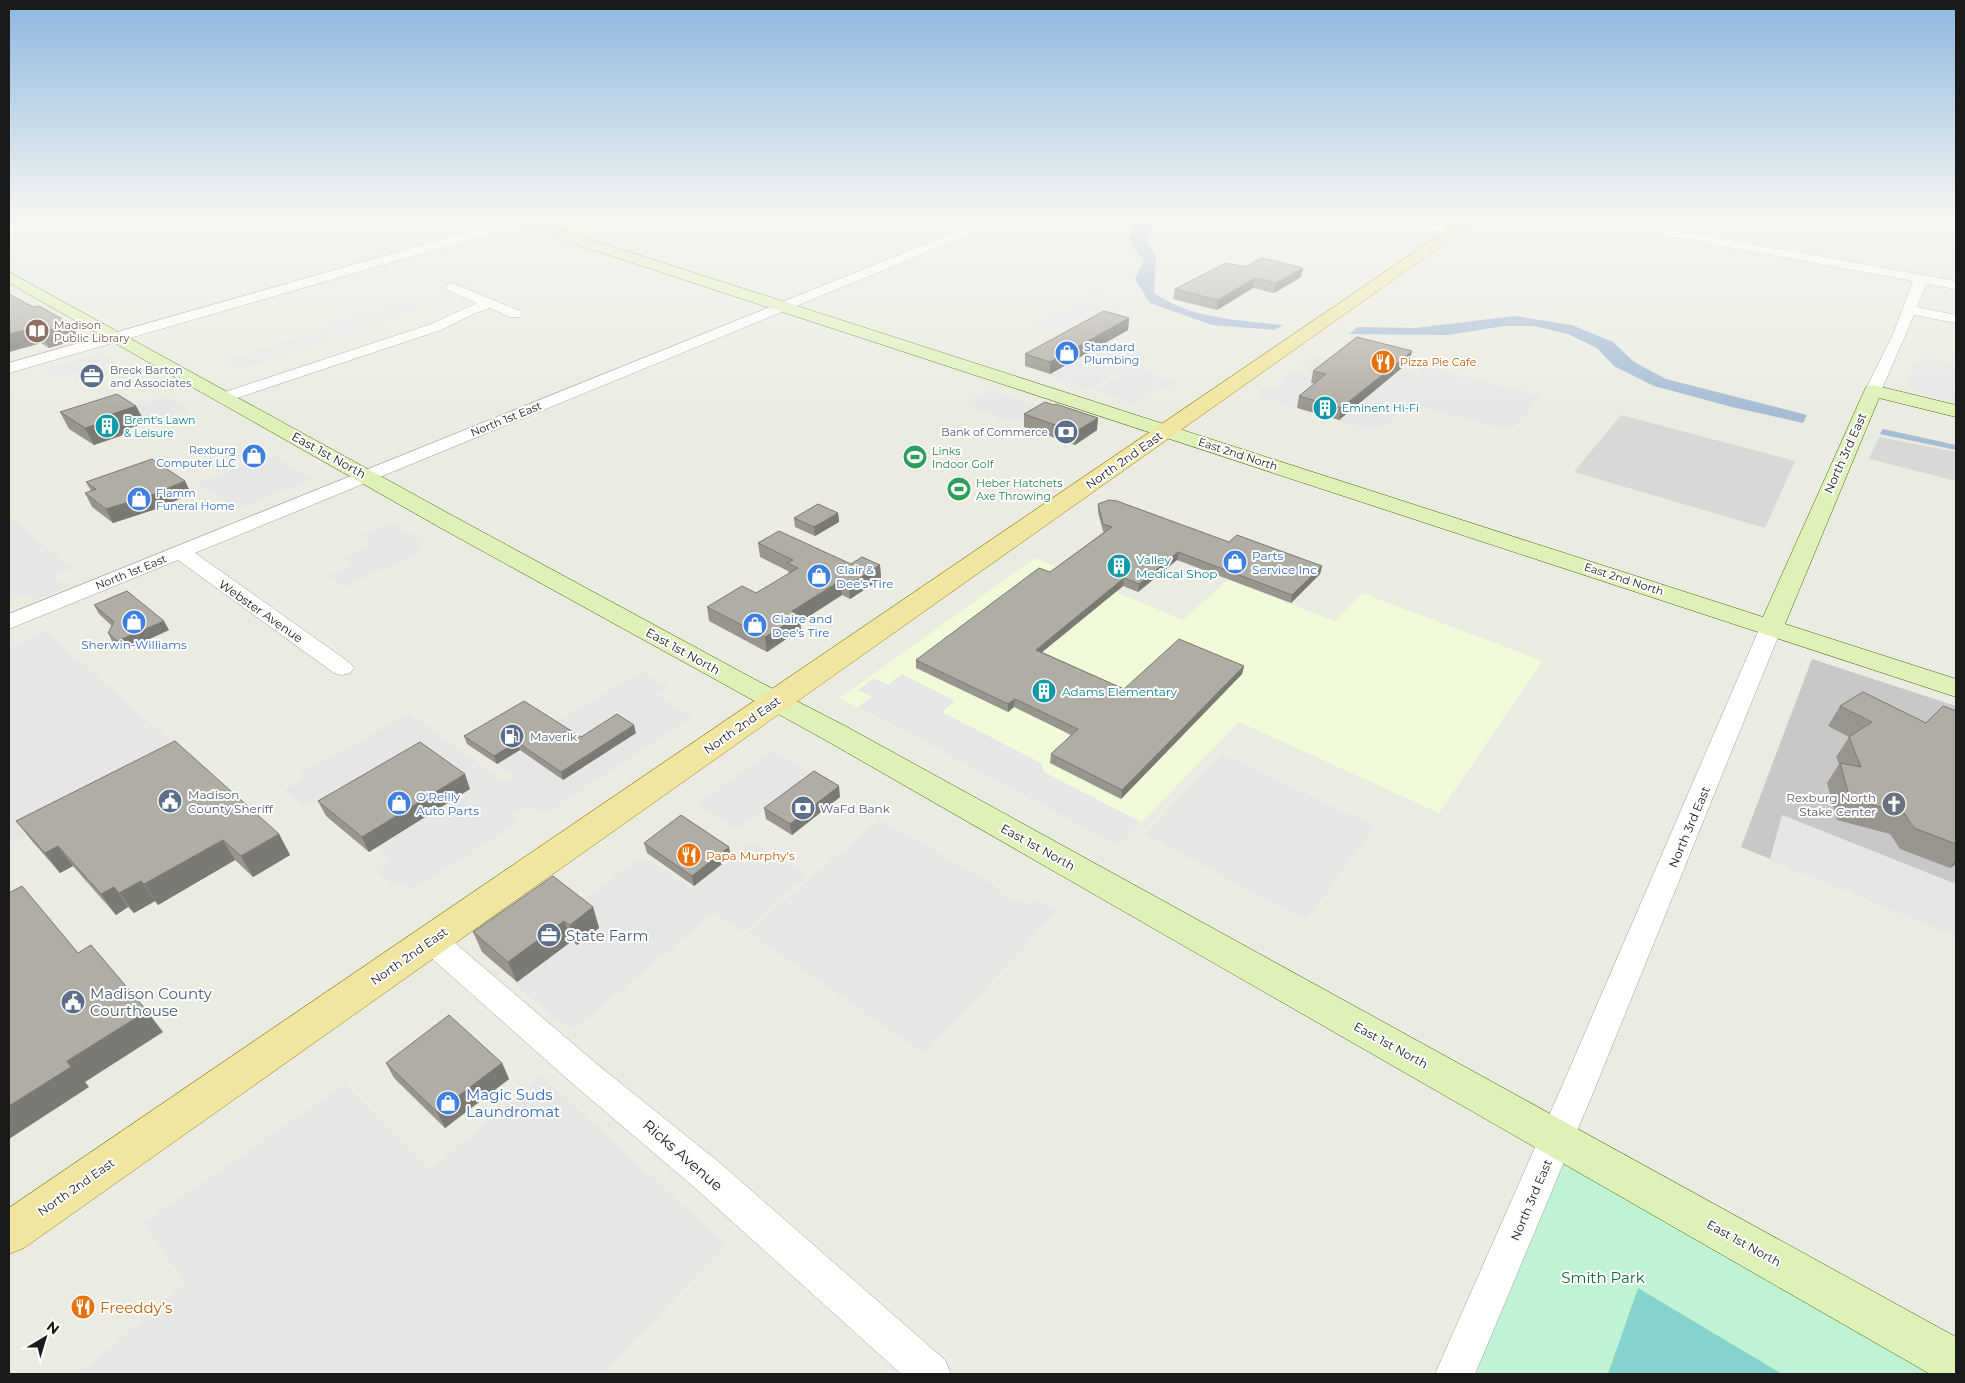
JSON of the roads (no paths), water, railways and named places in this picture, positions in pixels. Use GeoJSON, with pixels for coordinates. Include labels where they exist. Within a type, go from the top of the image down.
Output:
{"type":"FeatureCollection","features":[{"type":"Feature","properties":{"kind":"main road","name":"North 2nd East"},"geometry":{"type":"LineString","coordinates":[[9,1234],[1382,282]]}},
{"type":"Feature","properties":{"kind":"street","name":"East 1st North"},"geometry":{"type":"LineString","coordinates":[[17,282],[776,702],[838,734],[1956,1363]]}},
{"type":"Feature","properties":{"kind":"street"},"geometry":{"type":"LineString","coordinates":[[9,368],[303,282]]}},
{"type":"Feature","properties":{"kind":"street","name":"East 2nd North"},"geometry":{"type":"LineString","coordinates":[[704,282],[1956,688]]}},
{"type":"Feature","properties":{"kind":"street","name":"North 1st East"},"geometry":{"type":"LineString","coordinates":[[9,622],[845,282]]}},
{"type":"Feature","properties":{"kind":"street","name":"North 3rd East"},"geometry":{"type":"LineString","coordinates":[[1455,1374],[1690,824],[1771,627],[1910,310],[1920,282]]}},
{"type":"Feature","properties":{"kind":"street"},"geometry":{"type":"LineString","coordinates":[[1936,282],[1956,285]]}},
{"type":"Feature","properties":{"kind":"street"},"geometry":{"type":"LineString","coordinates":[[452,288],[516,314]]}},
{"type":"Feature","properties":{"kind":"street"},"geometry":{"type":"LineString","coordinates":[[225,397],[436,327],[468,311],[488,304]]}},
{"type":"Feature","properties":{"kind":"street"},"geometry":{"type":"LineString","coordinates":[[1910,310],[1956,319]]}},
{"type":"Feature","properties":{"kind":"street"},"geometry":{"type":"LineString","coordinates":[[1873,391],[1956,410]]}},
{"type":"Feature","properties":{"kind":"street","name":"Webster Avenue"},"geometry":{"type":"LineString","coordinates":[[180,552],[342,668]]}},
{"type":"Feature","properties":{"kind":"street","name":"Ricks Avenue"},"geometry":{"type":"LineString","coordinates":[[431,940],[586,1076],[713,1180],[931,1374]]}},
{"type":"Feature","properties":{"kind":"place","name":"Madison Public Library"},"geometry":{"type":"Point","coordinates":[37,331]}},
{"type":"Feature","properties":{"kind":"place","name":"Standard Plumbing"},"geometry":{"type":"Point","coordinates":[1067,353]}},
{"type":"Feature","properties":{"kind":"place","name":"Pizza Pie Cafe"},"geometry":{"type":"Point","coordinates":[1383,362]}},
{"type":"Feature","properties":{"kind":"place","name":"Breck Barton and Associates"},"geometry":{"type":"Point","coordinates":[92,376]}},
{"type":"Feature","properties":{"kind":"place","name":"Eminent Hi-Fi"},"geometry":{"type":"Point","coordinates":[1325,408]}},
{"type":"Feature","properties":{"kind":"place","name":"Brent's Lawn & Leisure"},"geometry":{"type":"Point","coordinates":[107,426]}},
{"type":"Feature","properties":{"kind":"place","name":"Bank of Commerce"},"geometry":{"type":"Point","coordinates":[1066,432]}},
{"type":"Feature","properties":{"kind":"place","name":"Rexburg Computer LLC"},"geometry":{"type":"Point","coordinates":[254,456]}},
{"type":"Feature","properties":{"kind":"place","name":"Links Indoor Golf"},"geometry":{"type":"Point","coordinates":[915,457]}},
{"type":"Feature","properties":{"kind":"place","name":"Heber Hatchets Axe Throwing"},"geometry":{"type":"Point","coordinates":[959,489]}},
{"type":"Feature","properties":{"kind":"place","name":"Flamm Funeral Home"},"geometry":{"type":"Point","coordinates":[139,499]}},
{"type":"Feature","properties":{"kind":"place","name":"Parts Service Inc"},"geometry":{"type":"Point","coordinates":[1235,562]}},
{"type":"Feature","properties":{"kind":"place","name":"Valley Medical Shop"},"geometry":{"type":"Point","coordinates":[1119,566]}},
{"type":"Feature","properties":{"kind":"place","name":"Clair & Dee's Tire"},"geometry":{"type":"Point","coordinates":[819,576]}},
{"type":"Feature","properties":{"kind":"place","name":"Sherwin-Williams"},"geometry":{"type":"Point","coordinates":[134,622]}},
{"type":"Feature","properties":{"kind":"place","name":"Claire and Dee's Tire"},"geometry":{"type":"Point","coordinates":[755,625]}},
{"type":"Feature","properties":{"kind":"place","name":"Adams Elementary"},"geometry":{"type":"Point","coordinates":[1044,691]}},
{"type":"Feature","properties":{"kind":"place","name":"Maverik"},"geometry":{"type":"Point","coordinates":[512,736]}},
{"type":"Feature","properties":{"kind":"place","name":"Madison County Sheriff"},"geometry":{"type":"Point","coordinates":[170,801]}},
{"type":"Feature","properties":{"kind":"place","name":"O'Reilly Auto Parts"},"geometry":{"type":"Point","coordinates":[399,803]}},
{"type":"Feature","properties":{"kind":"place","name":"Rexburg North Stake Center"},"geometry":{"type":"Point","coordinates":[1894,804]}},
{"type":"Feature","properties":{"kind":"place","name":"WaFd Bank"},"geometry":{"type":"Point","coordinates":[803,808]}},
{"type":"Feature","properties":{"kind":"place","name":"Papa Murphy's"},"geometry":{"type":"Point","coordinates":[689,855]}},
{"type":"Feature","properties":{"kind":"place","name":"State Farm"},"geometry":{"type":"Point","coordinates":[549,935]}},
{"type":"Feature","properties":{"kind":"place","name":"Madison County Courthouse"},"geometry":{"type":"Point","coordinates":[73,1002]}},
{"type":"Feature","properties":{"kind":"place","name":"Magic Suds Laundromat"},"geometry":{"type":"Point","coordinates":[448,1103]}},
{"type":"Feature","properties":{"kind":"place","name":"Freeddy’s"},"geometry":{"type":"Point","coordinates":[83,1307]}},
{"type":"Feature","properties":{"kind":"park label","name":"Smith Park"},"geometry":{"type":"Point","coordinates":[1603,1277]}}]}
